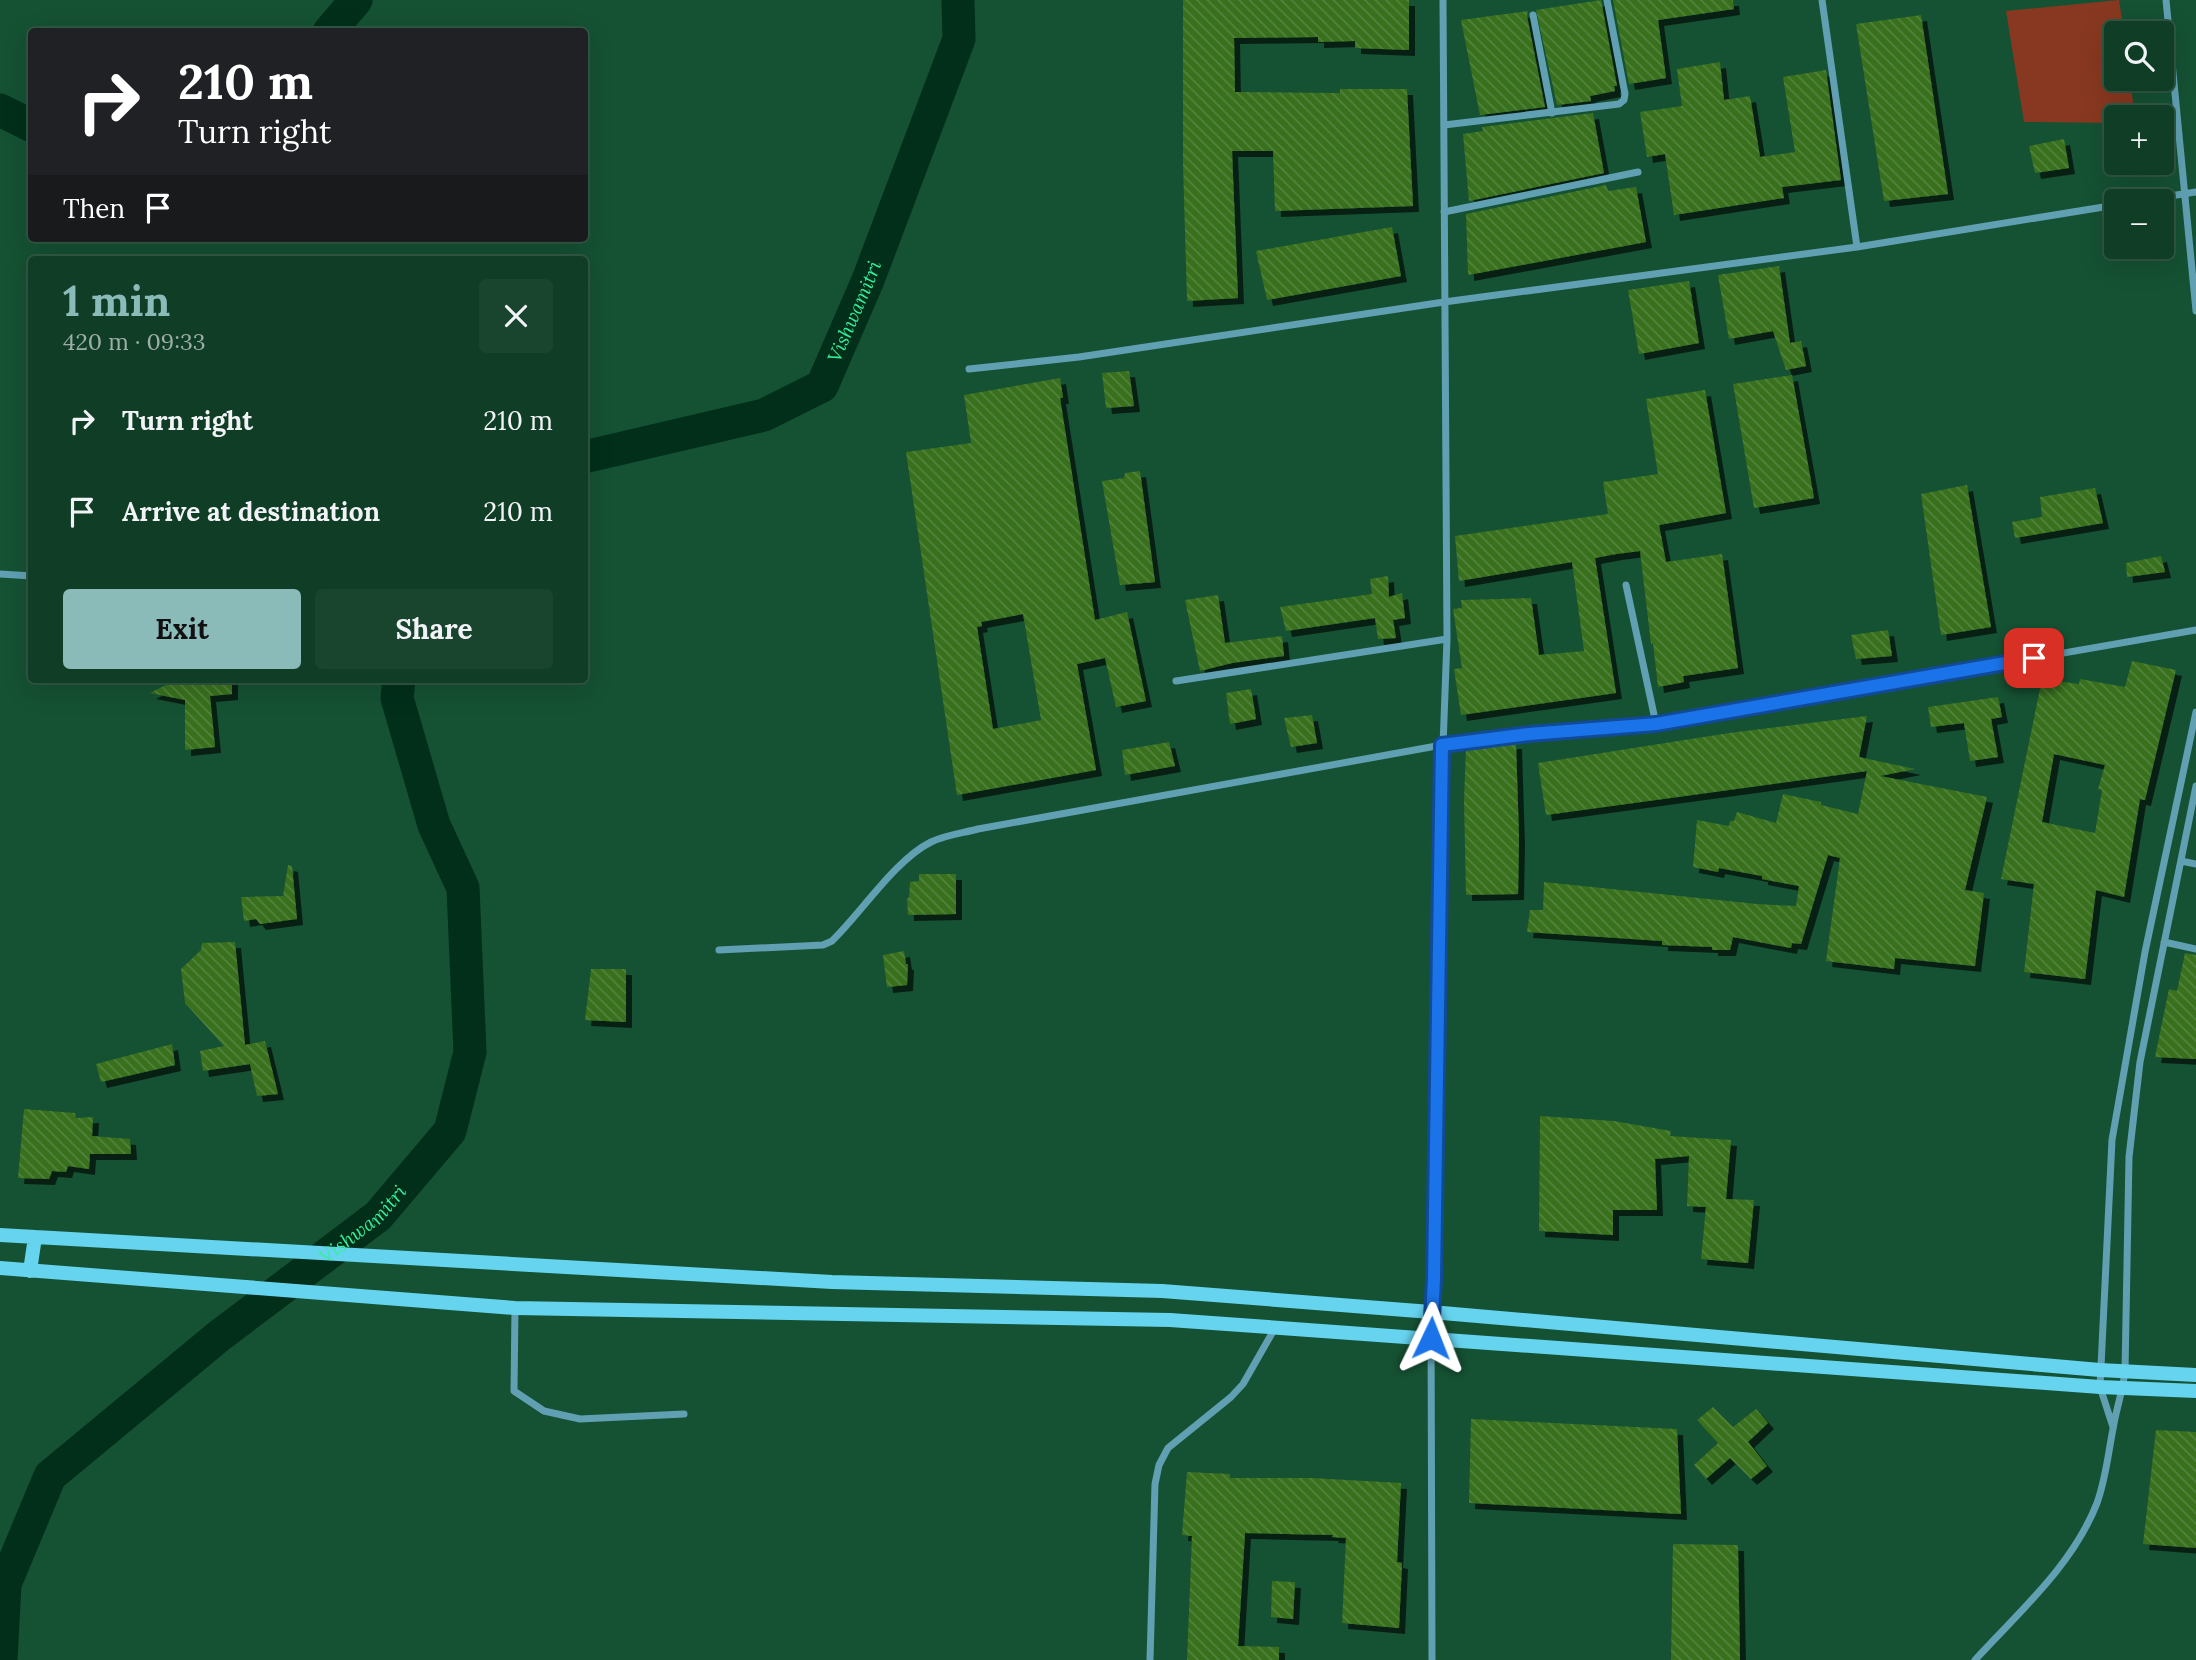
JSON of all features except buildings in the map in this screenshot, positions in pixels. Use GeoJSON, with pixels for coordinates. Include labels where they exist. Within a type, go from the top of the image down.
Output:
{"type":"FeatureCollection","features":[{"type":"Feature","properties":{"kind":"main road"},"geometry":{"type":"LineString","coordinates":[[0,1235],[832,1282],[1162,1291],[2100,1370],[2196,1375]]}},
{"type":"Feature","properties":{"kind":"main road"},"geometry":{"type":"LineString","coordinates":[[30,1271],[35,1237]]}},
{"type":"Feature","properties":{"kind":"main road"},"geometry":{"type":"LineString","coordinates":[[0,1268],[147,1282],[515,1308],[1170,1320],[2099,1387],[2196,1391]]}},
{"type":"Feature","properties":{"kind":"street"},"geometry":{"type":"LineString","coordinates":[[1432,1660],[1431,1312],[1434,1279],[1442,745],[1447,639],[1443,0]]}},
{"type":"Feature","properties":{"kind":"street"},"geometry":{"type":"LineString","coordinates":[[1444,125],[1619,104],[1625,94],[1607,0]]}},
{"type":"Feature","properties":{"kind":"street"},"geometry":{"type":"LineString","coordinates":[[1822,0],[1857,247]]}},
{"type":"Feature","properties":{"kind":"street"},"geometry":{"type":"LineString","coordinates":[[2166,0],[2196,311]]}},
{"type":"Feature","properties":{"kind":"street"},"geometry":{"type":"LineString","coordinates":[[1533,15],[1552,113]]}},
{"type":"Feature","properties":{"kind":"street"},"geometry":{"type":"LineString","coordinates":[[1444,212],[1638,172]]}},
{"type":"Feature","properties":{"kind":"street"},"geometry":{"type":"LineString","coordinates":[[2174,196],[2196,192]]}},
{"type":"Feature","properties":{"kind":"street"},"geometry":{"type":"LineString","coordinates":[[969,369],[1079,357],[1444,302],[1857,247],[2104,207]]}},
{"type":"Feature","properties":{"kind":"street"},"geometry":{"type":"LineString","coordinates":[[0,574],[28,576]]}},
{"type":"Feature","properties":{"kind":"street"},"geometry":{"type":"LineString","coordinates":[[1626,585],[1656,724]]}},
{"type":"Feature","properties":{"kind":"street"},"geometry":{"type":"LineString","coordinates":[[719,950],[823,945],[832,941],[895,871],[935,840],[978,829],[1442,745],[1529,734],[1656,724],[2196,630]]}},
{"type":"Feature","properties":{"kind":"street"},"geometry":{"type":"LineString","coordinates":[[1176,681],[1447,639]]}},
{"type":"Feature","properties":{"kind":"street"},"geometry":{"type":"LineString","coordinates":[[2113,1428],[2099,1387],[2112,1140],[2145,952],[2196,712]]}},
{"type":"Feature","properties":{"kind":"street"},"geometry":{"type":"LineString","coordinates":[[1975,1660],[2054,1575],[2084,1530],[2097,1504],[2107,1470],[2113,1428],[2124,1386],[2129,1157],[2140,1062],[2196,786]]}},
{"type":"Feature","properties":{"kind":"street"},"geometry":{"type":"LineString","coordinates":[[2181,861],[2196,864]]}},
{"type":"Feature","properties":{"kind":"street"},"geometry":{"type":"LineString","coordinates":[[2164,942],[2196,949]]}},
{"type":"Feature","properties":{"kind":"street"},"geometry":{"type":"LineString","coordinates":[[515,1308],[514,1391],[544,1411],[580,1419],[684,1414]]}},
{"type":"Feature","properties":{"kind":"street"},"geometry":{"type":"LineString","coordinates":[[1150,1660],[1155,1483],[1159,1465],[1168,1448],[1243,1384],[1276,1327]]}},
{"type":"Feature","properties":{"kind":"shaded area"},"geometry":{"type":"Polygon","coordinates":[[[2119,0],[2122,21],[2104,21],[2104,91],[2132,91],[2133,105],[2104,105],[2104,123],[2024,122],[2006,11],[2119,0]]]}},
{"type":"Feature","properties":{"kind":"waterway","name":"Vishwamitri"},"geometry":{"type":"LineString","coordinates":[[332,28],[356,0]]}},
{"type":"Feature","properties":{"kind":"waterway","name":"Vishwamitri"},"geometry":{"type":"LineString","coordinates":[[588,456],[764,415],[822,386],[868,280],[959,39],[958,0]]}},
{"type":"Feature","properties":{"kind":"waterway","name":"Vishwamitri"},"geometry":{"type":"LineString","coordinates":[[0,110],[28,124]]}},
{"type":"Feature","properties":{"kind":"waterway","name":"Vishwamitri"},"geometry":{"type":"LineString","coordinates":[[1,1660],[5,1584],[50,1476],[219,1336],[378,1216],[450,1131],[470,1052],[463,888],[434,825],[397,698],[399,683]]}},
{"type":"Feature","properties":{"kind":"route"},"geometry":{"type":"LineString","coordinates":[[1431,1338],[1434,1292],[1442,745],[1529,734],[1656,724],[2034,658]]}}]}
